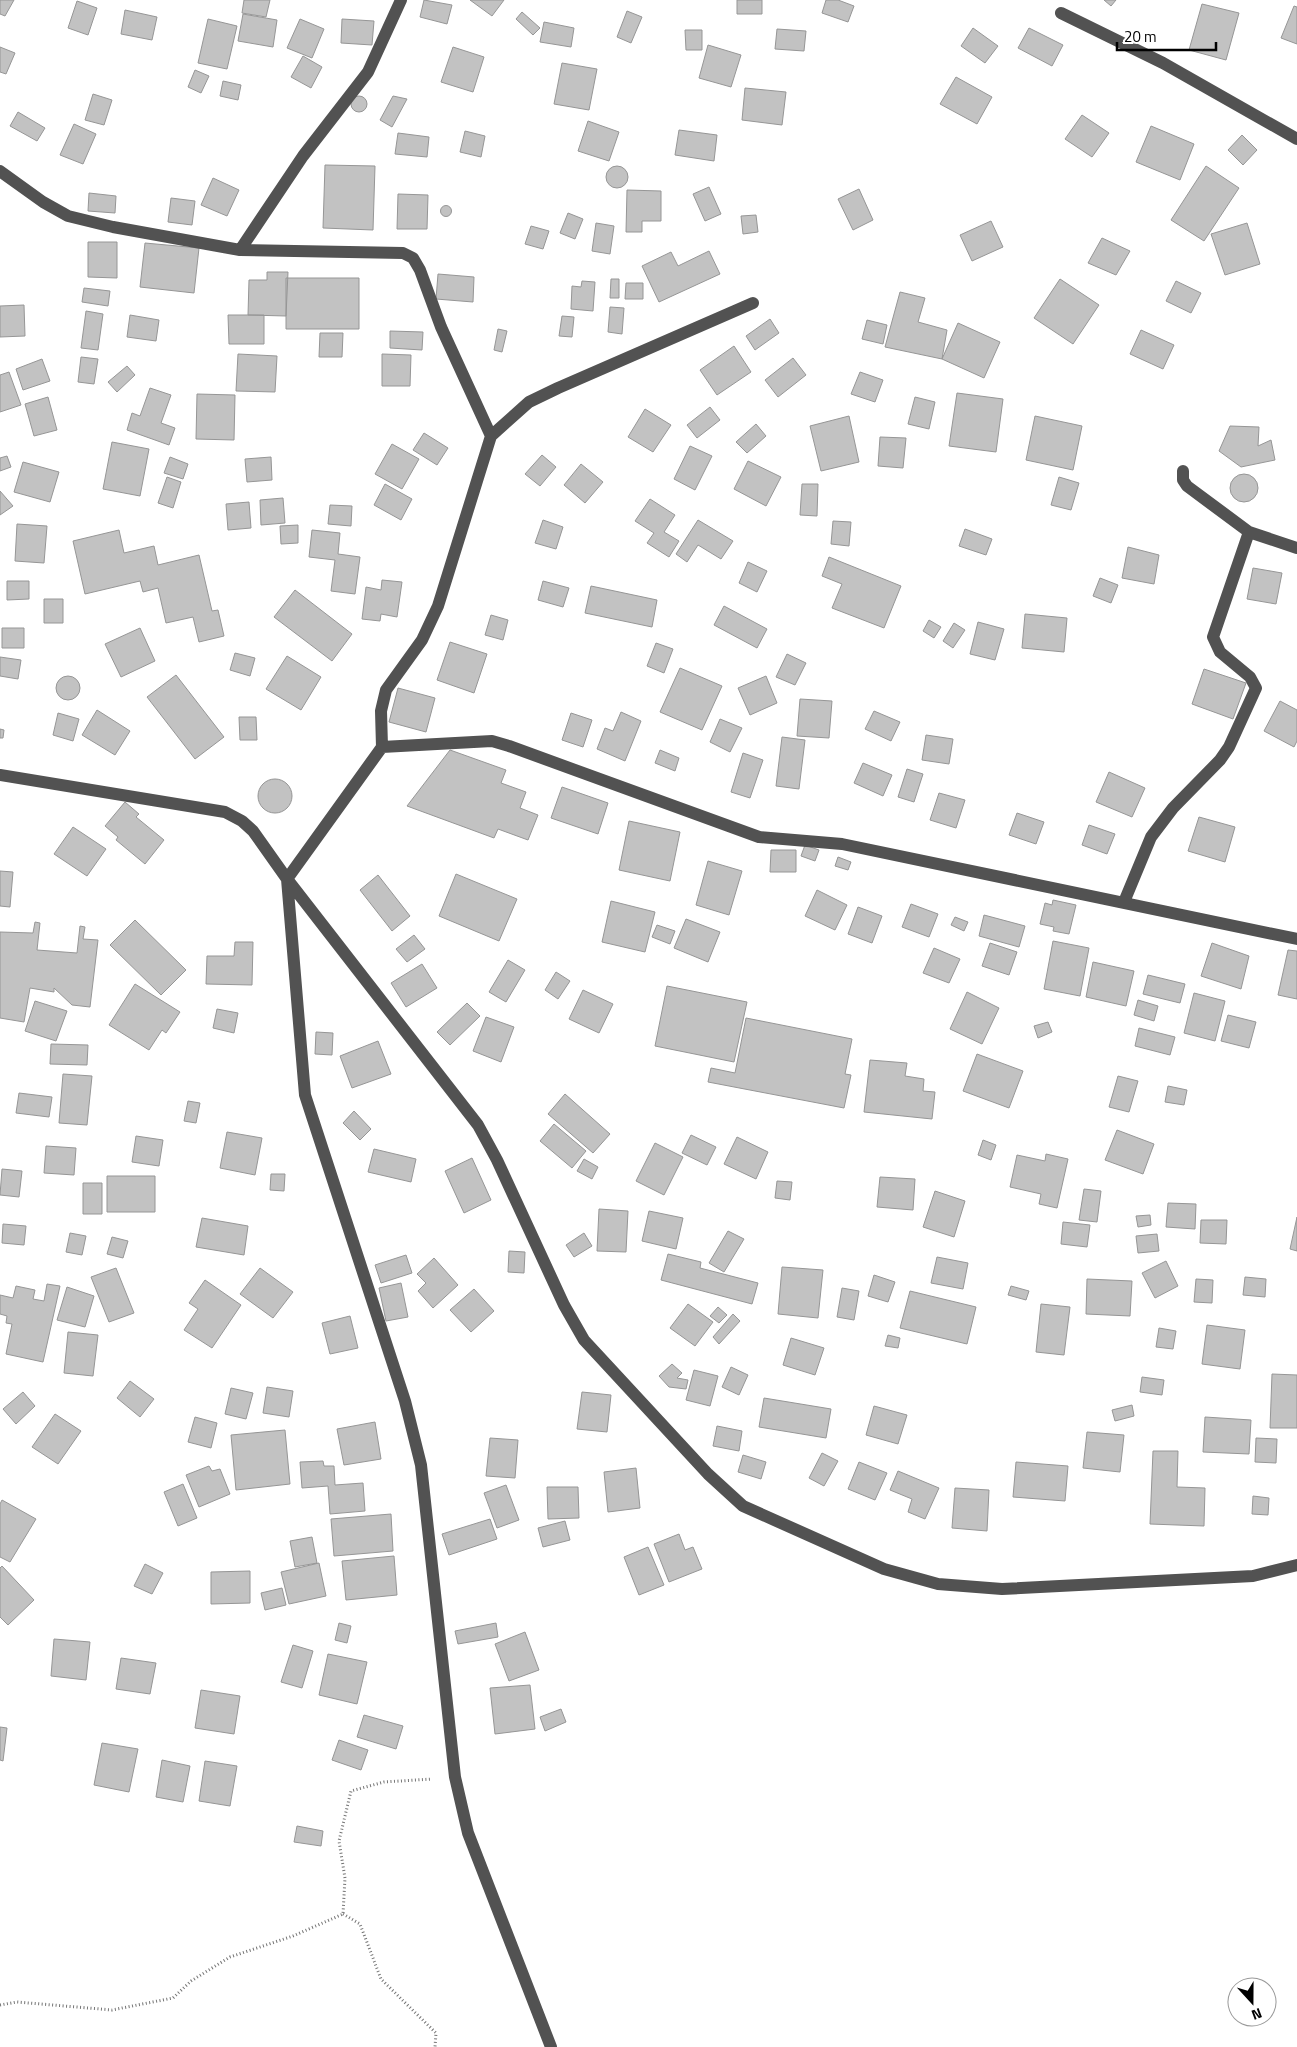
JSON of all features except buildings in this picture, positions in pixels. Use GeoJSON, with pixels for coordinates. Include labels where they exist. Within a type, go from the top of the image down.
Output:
{"type":"FeatureCollection","features":[{"type":"Feature","properties":{"kind":"street"},"geometry":{"type":"LineString","coordinates":[[240,250],[303,156],[368,72],[401,0]]}},
{"type":"Feature","properties":{"kind":"street"},"geometry":{"type":"LineString","coordinates":[[1061,13],[1163,63],[1297,139]]}},
{"type":"Feature","properties":{"kind":"street"},"geometry":{"type":"LineString","coordinates":[[0,172],[43,202],[68,216],[113,228],[240,250],[403,253],[413,258],[420,270],[441,327],[491,436]]}},
{"type":"Feature","properties":{"kind":"street"},"geometry":{"type":"LineString","coordinates":[[551,2047],[468,1834],[455,1778],[421,1465],[405,1401],[305,1095],[287,879],[382,747],[381,711],[386,690],[422,640],[438,606],[491,436],[529,402],[753,303]]}},
{"type":"Feature","properties":{"kind":"street"},"geometry":{"type":"LineString","coordinates":[[1183,471],[1183,480],[1187,486],[1249,532],[1297,548]]}},
{"type":"Feature","properties":{"kind":"street"},"geometry":{"type":"LineString","coordinates":[[1124,902],[1151,838],[1173,808],[1220,760],[1229,747],[1256,688],[1250,677],[1220,652],[1213,637],[1249,532]]}},
{"type":"Feature","properties":{"kind":"street"},"geometry":{"type":"LineString","coordinates":[[382,747],[492,741],[758,837],[842,844],[1297,939]]}},
{"type":"Feature","properties":{"kind":"street"},"geometry":{"type":"LineString","coordinates":[[0,775],[225,812],[242,821],[253,831],[287,879],[478,1126],[497,1160],[564,1305],[584,1340],[708,1474],[743,1506],[884,1569],[938,1584],[1002,1588],[1253,1576],[1297,1565]]}},
{"type":"Feature","properties":{"kind":"path"},"geometry":{"type":"LineString","coordinates":[[343,1914],[345,1878],[340,1841],[351,1791],[384,1782],[455,1778]]}},
{"type":"Feature","properties":{"kind":"path"},"geometry":{"type":"LineString","coordinates":[[0,2005],[17,2002],[112,2010],[173,1998],[191,1981],[230,1957],[293,1936],[343,1914]]}},
{"type":"Feature","properties":{"kind":"path"},"geometry":{"type":"LineString","coordinates":[[343,1914],[360,1924],[382,1979],[436,2033],[435,2047]]}}]}
